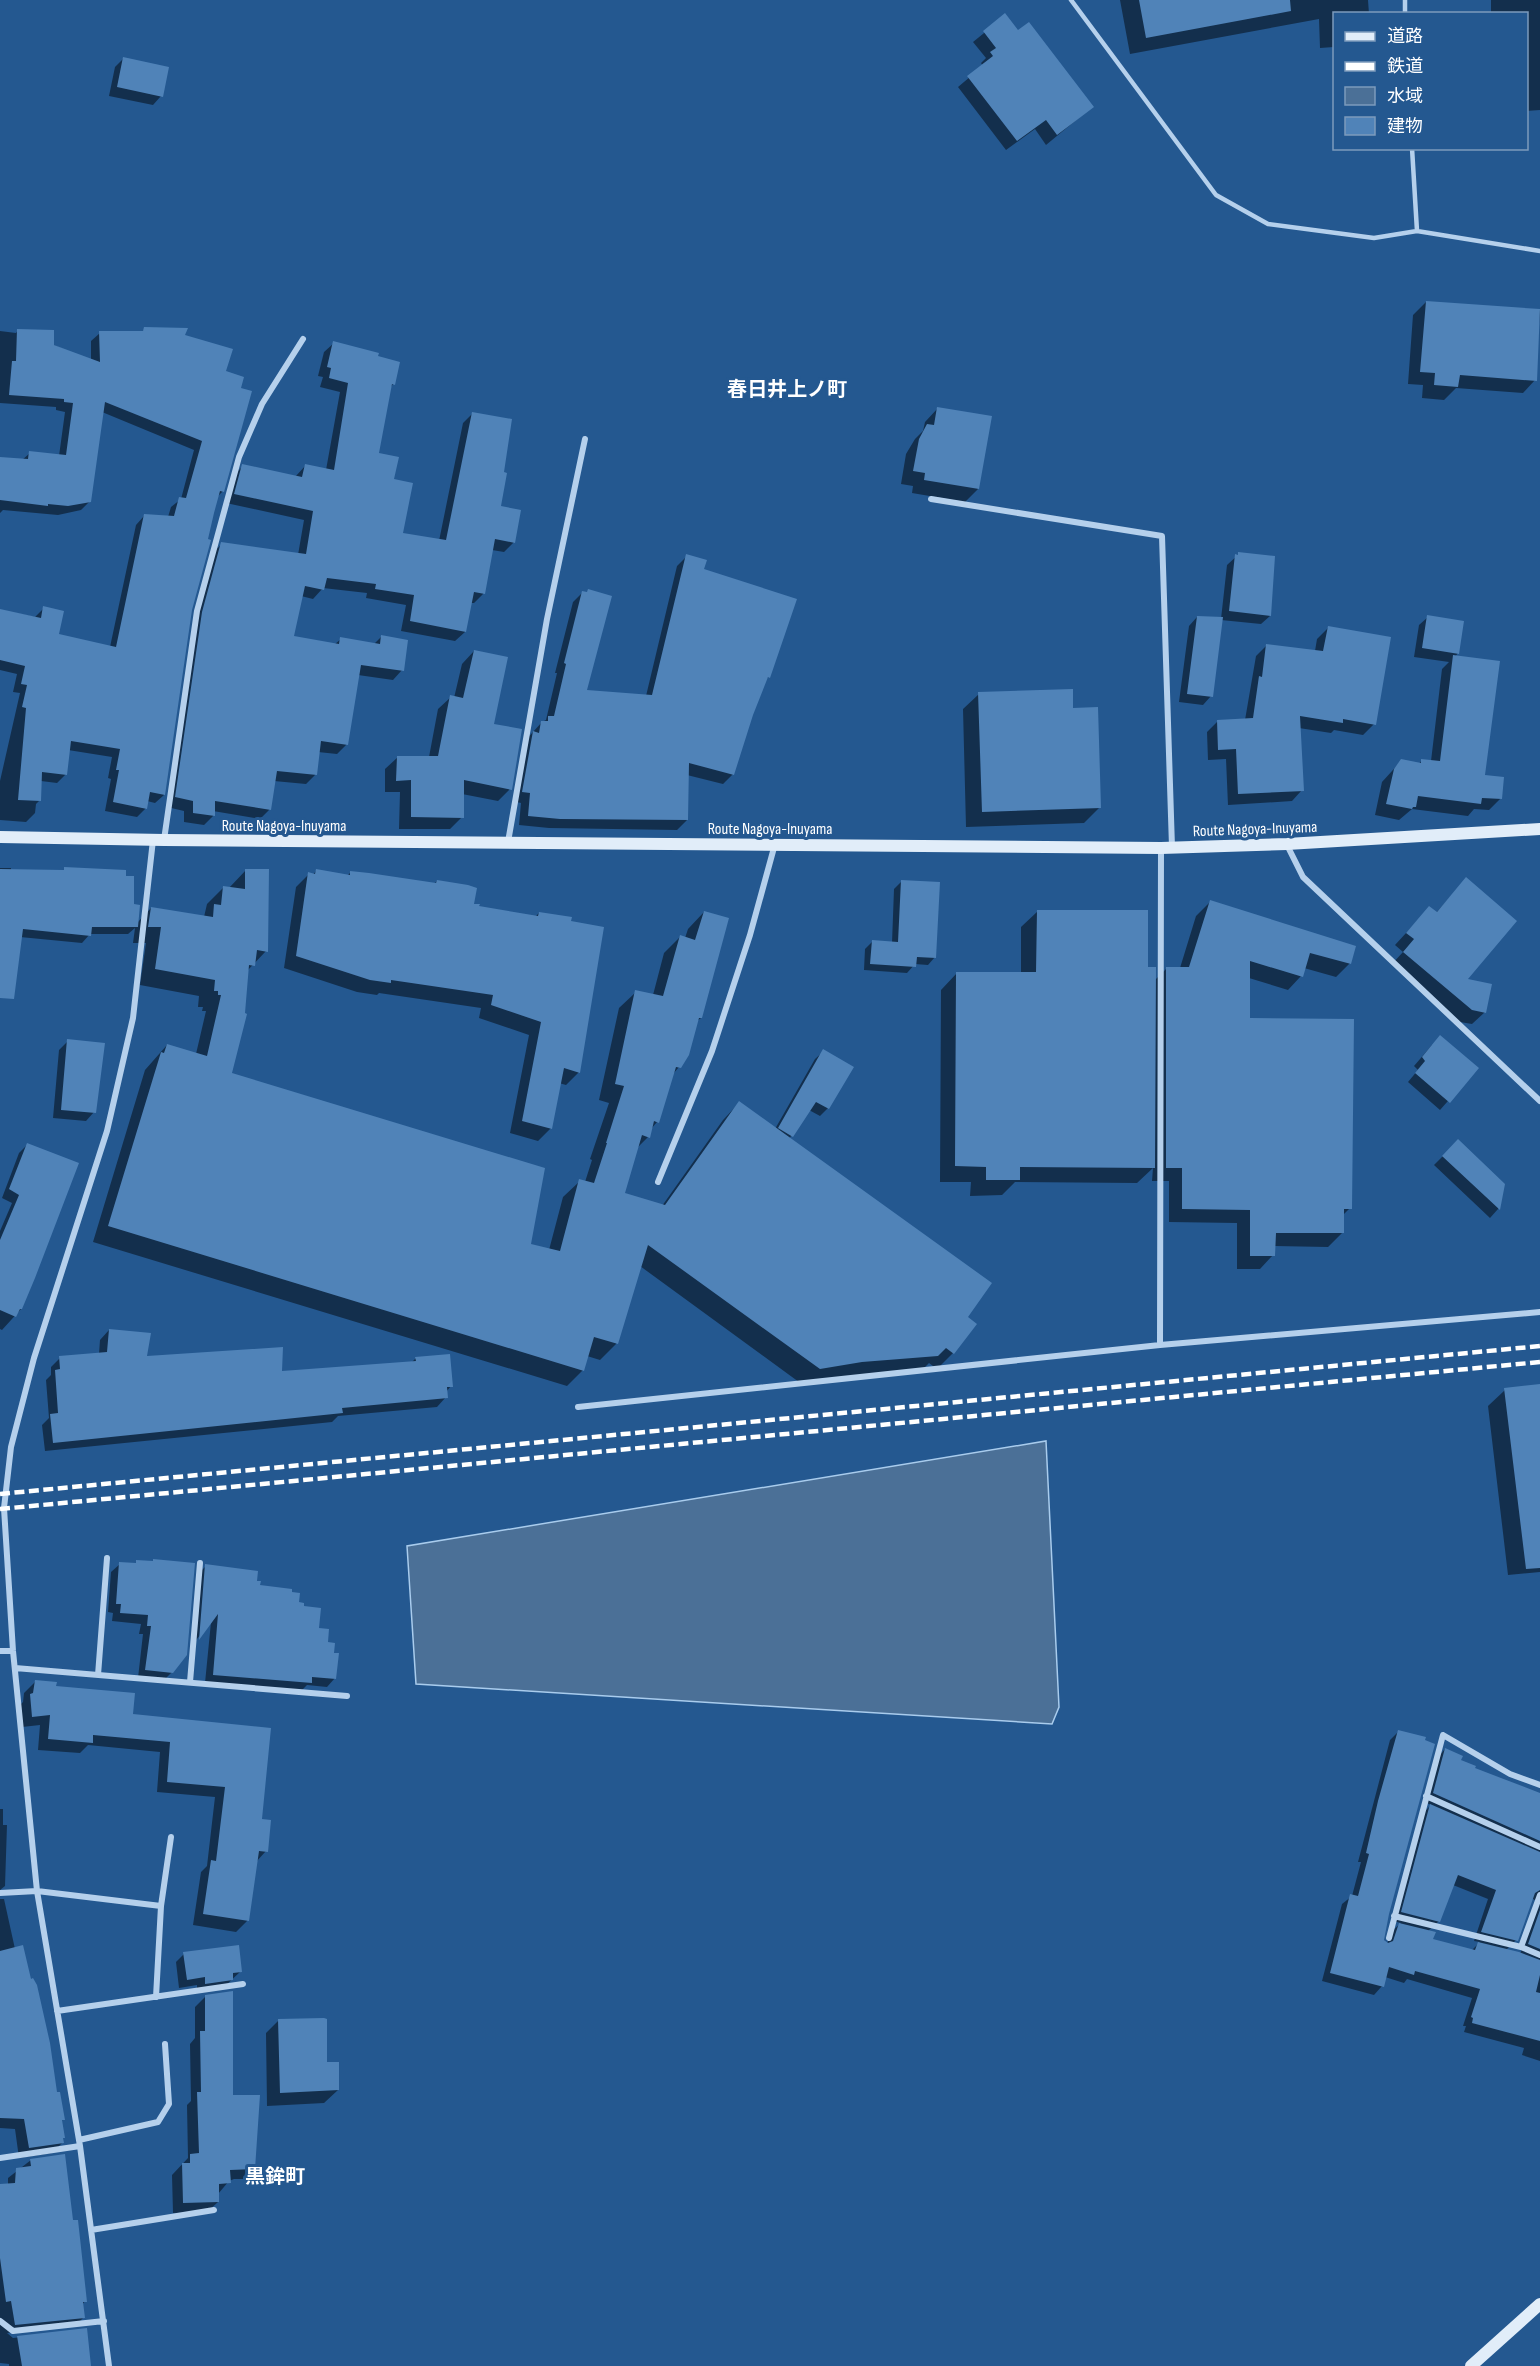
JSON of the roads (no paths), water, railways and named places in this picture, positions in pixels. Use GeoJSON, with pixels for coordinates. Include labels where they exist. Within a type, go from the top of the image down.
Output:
{"type":"FeatureCollection","features":[{"type":"Feature","properties":{"kind":"main road","name":"Route Nagoya-Inuyama"},"geometry":{"type":"LineString","coordinates":[[0,837],[1166,848],[1287,844],[1540,829]]}},
{"type":"Feature","properties":{"kind":"main road"},"geometry":{"type":"LineString","coordinates":[[1471,2366],[1540,2304]]}},
{"type":"Feature","properties":{"kind":"street"},"geometry":{"type":"LineString","coordinates":[[110,2366],[79,2143],[37,1891],[13,1651],[4,1508],[11,1447],[34,1358],[107,1131],[133,1018],[158,840],[197,611],[239,457],[262,404],[303,339]]}},
{"type":"Feature","properties":{"kind":"street"},"geometry":{"type":"LineString","coordinates":[[508,843],[547,619],[585,439]]}},
{"type":"Feature","properties":{"kind":"street"},"geometry":{"type":"LineString","coordinates":[[931,499],[1162,536],[1166,848],[1160,1345]]}},
{"type":"Feature","properties":{"kind":"street"},"geometry":{"type":"LineString","coordinates":[[658,1182],[712,1051],[750,935],[776,844]]}},
{"type":"Feature","properties":{"kind":"street"},"geometry":{"type":"LineString","coordinates":[[1287,844],[1303,877],[1540,1101]]}},
{"type":"Feature","properties":{"kind":"street"},"geometry":{"type":"LineString","coordinates":[[578,1407],[1160,1345],[1540,1312]]}},
{"type":"Feature","properties":{"kind":"street"},"geometry":{"type":"LineString","coordinates":[[98,1675],[107,1558]]}},
{"type":"Feature","properties":{"kind":"street"},"geometry":{"type":"LineString","coordinates":[[190,1682],[200,1563]]}},
{"type":"Feature","properties":{"kind":"street"},"geometry":{"type":"LineString","coordinates":[[0,1651],[13,1651]]}},
{"type":"Feature","properties":{"kind":"street"},"geometry":{"type":"LineString","coordinates":[[15,1668],[348,1696]]}},
{"type":"Feature","properties":{"kind":"street"},"geometry":{"type":"LineString","coordinates":[[1389,1938],[1443,1735],[1510,1773],[1540,1785]]}},
{"type":"Feature","properties":{"kind":"street"},"geometry":{"type":"LineString","coordinates":[[1425,1796],[1540,1847]]}},
{"type":"Feature","properties":{"kind":"street"},"geometry":{"type":"LineString","coordinates":[[156,1997],[161,1906],[171,1837]]}},
{"type":"Feature","properties":{"kind":"street"},"geometry":{"type":"LineString","coordinates":[[0,1893],[37,1891],[161,1906]]}},
{"type":"Feature","properties":{"kind":"street"},"geometry":{"type":"LineString","coordinates":[[1521,1947],[1540,1895]]}},
{"type":"Feature","properties":{"kind":"street"},"geometry":{"type":"LineString","coordinates":[[1394,1916],[1521,1947],[1540,1955]]}},
{"type":"Feature","properties":{"kind":"street"},"geometry":{"type":"LineString","coordinates":[[57,2012],[243,1984]]}},
{"type":"Feature","properties":{"kind":"street"},"geometry":{"type":"LineString","coordinates":[[0,2158],[79,2143],[158,2122],[169,2104],[165,2044]]}},
{"type":"Feature","properties":{"kind":"street"},"geometry":{"type":"LineString","coordinates":[[91,2230],[214,2210]]}},
{"type":"Feature","properties":{"kind":"street"},"geometry":{"type":"LineString","coordinates":[[0,2321],[13,2331],[104,2321]]}},
{"type":"Feature","properties":{"kind":"lane"},"geometry":{"type":"LineString","coordinates":[[1071,0],[1216,195],[1268,224],[1374,237],[1417,231],[1540,251]]}},
{"type":"Feature","properties":{"kind":"lane"},"geometry":{"type":"LineString","coordinates":[[1412,150],[1417,231]]}},
{"type":"Feature","properties":{"kind":"water"},"geometry":{"type":"Polygon","coordinates":[[[1046,1441],[1059,1707],[1052,1724],[416,1684],[407,1546],[1046,1441]]]}},
{"type":"Feature","properties":{"kind":"railway"},"geometry":{"type":"LineString","coordinates":[[0,1494],[1540,1346]]}},
{"type":"Feature","properties":{"kind":"railway"},"geometry":{"type":"LineString","coordinates":[[0,1509],[1540,1362]]}},
{"type":"Feature","properties":{"kind":"district","name":"春日井上ノ町"},"geometry":{"type":"Point","coordinates":[787,389]}},
{"type":"Feature","properties":{"kind":"district","name":"黒鉾町"},"geometry":{"type":"Point","coordinates":[275,2176]}}]}
